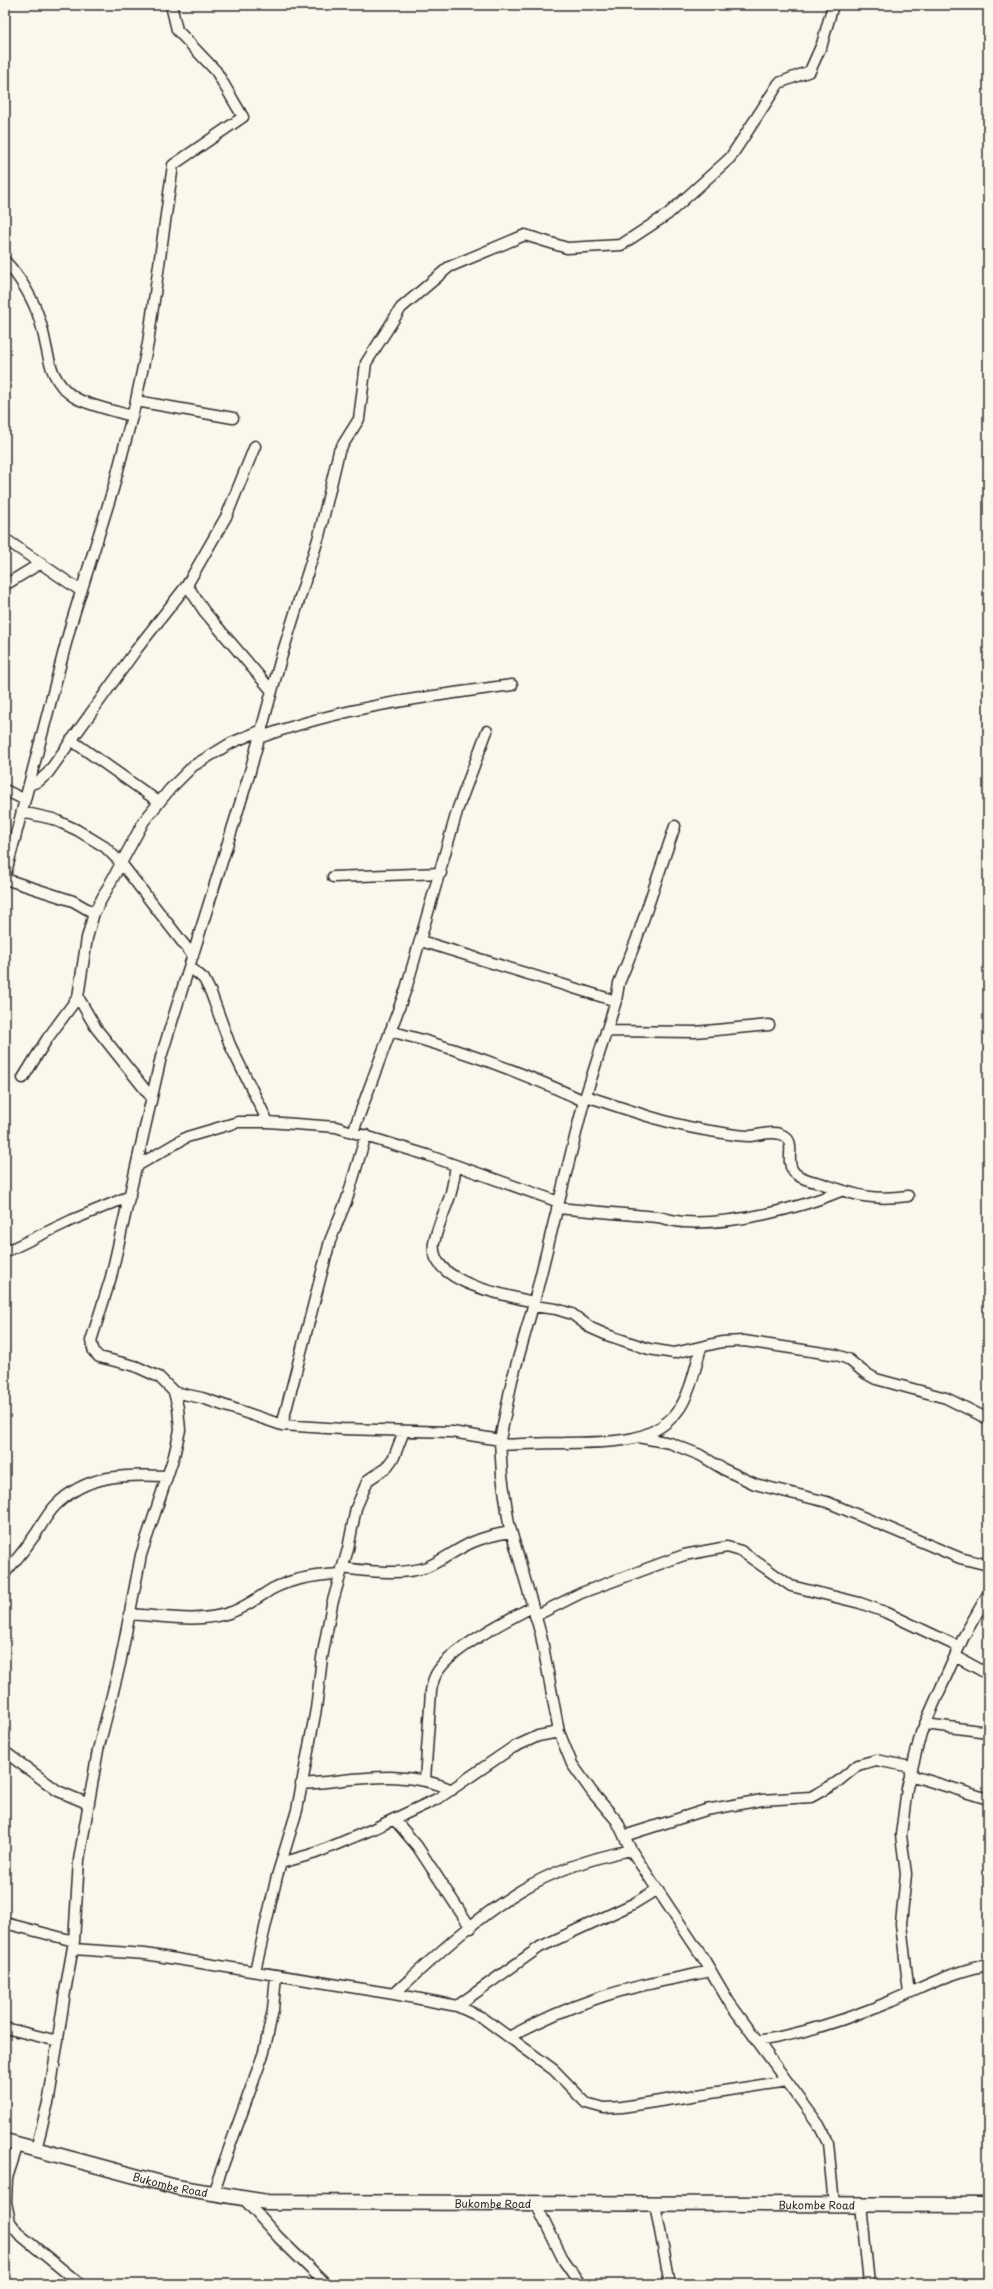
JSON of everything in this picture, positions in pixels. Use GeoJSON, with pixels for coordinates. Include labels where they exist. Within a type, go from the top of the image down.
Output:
{"type":"FeatureCollection","features":[{"type":"Feature","properties":{"kind":"main road","name":"Bukombe Road"},"geometry":{"type":"LineString","coordinates":[[11,2142],[176,2187],[267,2202],[988,2205]]}},
{"type":"Feature","properties":{"kind":"street"},"geometry":{"type":"LineString","coordinates":[[94,913],[73,901],[5,877],[29,785],[35,755],[81,591],[113,489],[136,401],[149,335],[173,165],[243,117],[216,71],[177,30],[171,5]]}},
{"type":"Feature","properties":{"kind":"street"},"geometry":{"type":"LineString","coordinates":[[36,2149],[49,2099],[74,1945],[79,1860],[98,1750],[120,1664],[128,1614],[141,1555],[174,1456],[180,1430],[178,1408],[174,1392],[159,1376],[136,1366],[104,1360],[99,1357],[92,1347],[91,1340],[101,1313],[130,1196],[161,1057],[190,967],[319,536],[339,451],[359,419],[366,362],[401,308],[449,267],[526,235],[568,248],[621,245],[668,214],[730,158],[779,83],[810,71],[822,44],[833,5]]}},
{"type":"Feature","properties":{"kind":"street"},"geometry":{"type":"LineString","coordinates":[[5,261],[24,286],[40,321],[50,369],[60,384],[74,398],[132,416]]}},
{"type":"Feature","properties":{"kind":"street"},"geometry":{"type":"LineString","coordinates":[[136,401],[233,418]]}},
{"type":"Feature","properties":{"kind":"street"},"geometry":{"type":"LineString","coordinates":[[29,785],[39,781],[48,773],[132,656],[187,585],[227,515],[255,446]]}},
{"type":"Feature","properties":{"kind":"street"},"geometry":{"type":"LineString","coordinates":[[5,539],[81,591]]}},
{"type":"Feature","properties":{"kind":"street"},"geometry":{"type":"LineString","coordinates":[[5,585],[41,563]]}},
{"type":"Feature","properties":{"kind":"street"},"geometry":{"type":"LineString","coordinates":[[187,585],[204,612],[272,691]]}},
{"type":"Feature","properties":{"kind":"street"},"geometry":{"type":"LineString","coordinates":[[23,1078],[47,1039],[78,997],[87,938],[94,913],[121,863],[144,821],[159,802],[193,766],[231,743],[365,707],[512,685]]}},
{"type":"Feature","properties":{"kind":"street"},"geometry":{"type":"LineString","coordinates":[[353,1132],[421,941],[470,773],[487,731]]}},
{"type":"Feature","properties":{"kind":"street"},"geometry":{"type":"LineString","coordinates":[[71,740],[159,802]]}},
{"type":"Feature","properties":{"kind":"street"},"geometry":{"type":"LineString","coordinates":[[5,790],[25,800]]}},
{"type":"Feature","properties":{"kind":"street"},"geometry":{"type":"LineString","coordinates":[[22,812],[53,819],[77,830],[105,847],[121,863],[193,956]]}},
{"type":"Feature","properties":{"kind":"street"},"geometry":{"type":"LineString","coordinates":[[676,826],[636,941],[619,983],[616,1001],[585,1099],[534,1304],[512,1380],[500,1442],[502,1476],[511,1532],[534,1611],[549,1674],[559,1732],[572,1764],[592,1792],[617,1821],[631,1850],[656,1890],[711,1971],[729,2002],[819,2125],[828,2143],[834,2205]]}},
{"type":"Feature","properties":{"kind":"street"},"geometry":{"type":"LineString","coordinates":[[333,877],[441,873]]}},
{"type":"Feature","properties":{"kind":"street"},"geometry":{"type":"LineString","coordinates":[[421,941],[616,1001]]}},
{"type":"Feature","properties":{"kind":"street"},"geometry":{"type":"LineString","coordinates":[[190,967],[204,979],[211,993],[230,1045],[268,1122]]}},
{"type":"Feature","properties":{"kind":"street"},"geometry":{"type":"LineString","coordinates":[[78,997],[96,1028],[151,1098]]}},
{"type":"Feature","properties":{"kind":"street"},"geometry":{"type":"LineString","coordinates":[[606,1031],[695,1032],[769,1025]]}},
{"type":"Feature","properties":{"kind":"street"},"geometry":{"type":"LineString","coordinates":[[390,1031],[442,1044],[585,1099],[686,1128],[751,1136],[777,1133],[784,1136],[789,1141],[792,1148],[791,1166],[793,1172],[802,1178],[841,1191],[873,1198],[908,1196]]}},
{"type":"Feature","properties":{"kind":"street"},"geometry":{"type":"LineString","coordinates":[[137,1166],[187,1137],[238,1122],[268,1122],[336,1127],[366,1135],[456,1166],[558,1205],[683,1222],[706,1222],[770,1213],[819,1201],[841,1191]]}},
{"type":"Feature","properties":{"kind":"street"},"geometry":{"type":"LineString","coordinates":[[282,1425],[330,1241],[347,1199],[366,1135]]}},
{"type":"Feature","properties":{"kind":"street"},"geometry":{"type":"LineString","coordinates":[[456,1166],[450,1194],[434,1242],[434,1254],[441,1267],[458,1280],[534,1304],[572,1314],[591,1328],[649,1349],[674,1353],[722,1342],[744,1341],[837,1356],[848,1359],[865,1373],[876,1379],[946,1398],[988,1419]]}},
{"type":"Feature","properties":{"kind":"street"},"geometry":{"type":"LineString","coordinates":[[5,1252],[72,1220],[130,1196]]}},
{"type":"Feature","properties":{"kind":"street"},"geometry":{"type":"LineString","coordinates":[[174,1392],[202,1398],[282,1425],[452,1432],[500,1442],[610,1443],[638,1437],[669,1421],[678,1412],[701,1348]]}},
{"type":"Feature","properties":{"kind":"street"},"geometry":{"type":"LineString","coordinates":[[255,1972],[281,1863],[297,1810],[316,1709],[322,1658],[332,1604],[356,1508],[368,1480],[386,1468],[394,1457],[404,1431]]}},
{"type":"Feature","properties":{"kind":"street"},"geometry":{"type":"LineString","coordinates":[[638,1437],[670,1443],[700,1455],[723,1470],[755,1484],[827,1502],[960,1558],[988,1566]]}},
{"type":"Feature","properties":{"kind":"street"},"geometry":{"type":"LineString","coordinates":[[5,1573],[31,1541],[54,1507],[75,1490],[95,1481],[126,1474],[167,1476]]}},
{"type":"Feature","properties":{"kind":"street"},"geometry":{"type":"LineString","coordinates":[[128,1614],[178,1619],[214,1616],[232,1612],[290,1582],[305,1577],[341,1571],[411,1570],[427,1567],[473,1542],[491,1535],[511,1532]]}},
{"type":"Feature","properties":{"kind":"street"},"geometry":{"type":"LineString","coordinates":[[425,1780],[431,1691],[433,1680],[438,1670],[467,1645],[510,1618],[534,1611],[684,1555],[727,1547],[742,1551],[791,1586],[860,1603],[885,1612],[959,1647]]}},
{"type":"Feature","properties":{"kind":"street"},"geometry":{"type":"LineString","coordinates":[[909,1993],[901,1924],[906,1874],[901,1835],[911,1771],[925,1724],[959,1647],[988,1594]]}},
{"type":"Feature","properties":{"kind":"street"},"geometry":{"type":"LineString","coordinates":[[955,1656],[988,1674]]}},
{"type":"Feature","properties":{"kind":"street"},"geometry":{"type":"LineString","coordinates":[[925,1724],[988,1732]]}},
{"type":"Feature","properties":{"kind":"street"},"geometry":{"type":"LineString","coordinates":[[281,1863],[316,1853],[394,1819],[452,1790],[512,1748],[538,1736],[559,1732]]}},
{"type":"Feature","properties":{"kind":"street"},"geometry":{"type":"LineString","coordinates":[[5,1752],[58,1791],[89,1804]]}},
{"type":"Feature","properties":{"kind":"street"},"geometry":{"type":"LineString","coordinates":[[624,1836],[706,1810],[762,1800],[811,1797],[836,1783],[858,1765],[876,1760],[988,1799]]}},
{"type":"Feature","properties":{"kind":"street"},"geometry":{"type":"LineString","coordinates":[[302,1784],[396,1776],[425,1780],[452,1790]]}},
{"type":"Feature","properties":{"kind":"street"},"geometry":{"type":"LineString","coordinates":[[394,1819],[417,1846],[471,1928]]}},
{"type":"Feature","properties":{"kind":"street"},"geometry":{"type":"LineString","coordinates":[[394,1994],[471,1928],[520,1891],[552,1875],[596,1858],[631,1850]]}},
{"type":"Feature","properties":{"kind":"street"},"geometry":{"type":"LineString","coordinates":[[457,2006],[540,1947],[633,1904],[656,1890]]}},
{"type":"Feature","properties":{"kind":"street"},"geometry":{"type":"LineString","coordinates":[[5,1923],[74,1945],[145,1954],[394,1994],[457,2006],[483,2018],[554,2070],[586,2102],[604,2108],[622,2107],[787,2081]]}},
{"type":"Feature","properties":{"kind":"street"},"geometry":{"type":"LineString","coordinates":[[757,2041],[795,2035],[909,1993],[946,1976],[988,1965]]}},
{"type":"Feature","properties":{"kind":"street"},"geometry":{"type":"LineString","coordinates":[[509,2037],[546,2018],[596,1998],[644,1985],[711,1971]]}},
{"type":"Feature","properties":{"kind":"street"},"geometry":{"type":"LineString","coordinates":[[213,2193],[264,2052],[273,2010],[276,1975]]}},
{"type":"Feature","properties":{"kind":"street"},"geometry":{"type":"LineString","coordinates":[[5,2028],[58,2041]]}},
{"type":"Feature","properties":{"kind":"street"},"geometry":{"type":"LineString","coordinates":[[11,2142],[7,2178],[6,2211],[10,2222],[19,2234],[80,2284]]}},
{"type":"Feature","properties":{"kind":"street"},"geometry":{"type":"LineString","coordinates":[[243,2198],[278,2238],[326,2284]]}},
{"type":"Feature","properties":{"kind":"street"},"geometry":{"type":"LineString","coordinates":[[536,2204],[560,2254],[580,2284]]}},
{"type":"Feature","properties":{"kind":"street"},"geometry":{"type":"LineString","coordinates":[[655,2204],[670,2284]]}},
{"type":"Feature","properties":{"kind":"street"},"geometry":{"type":"LineString","coordinates":[[861,2205],[869,2284]]}}]}
